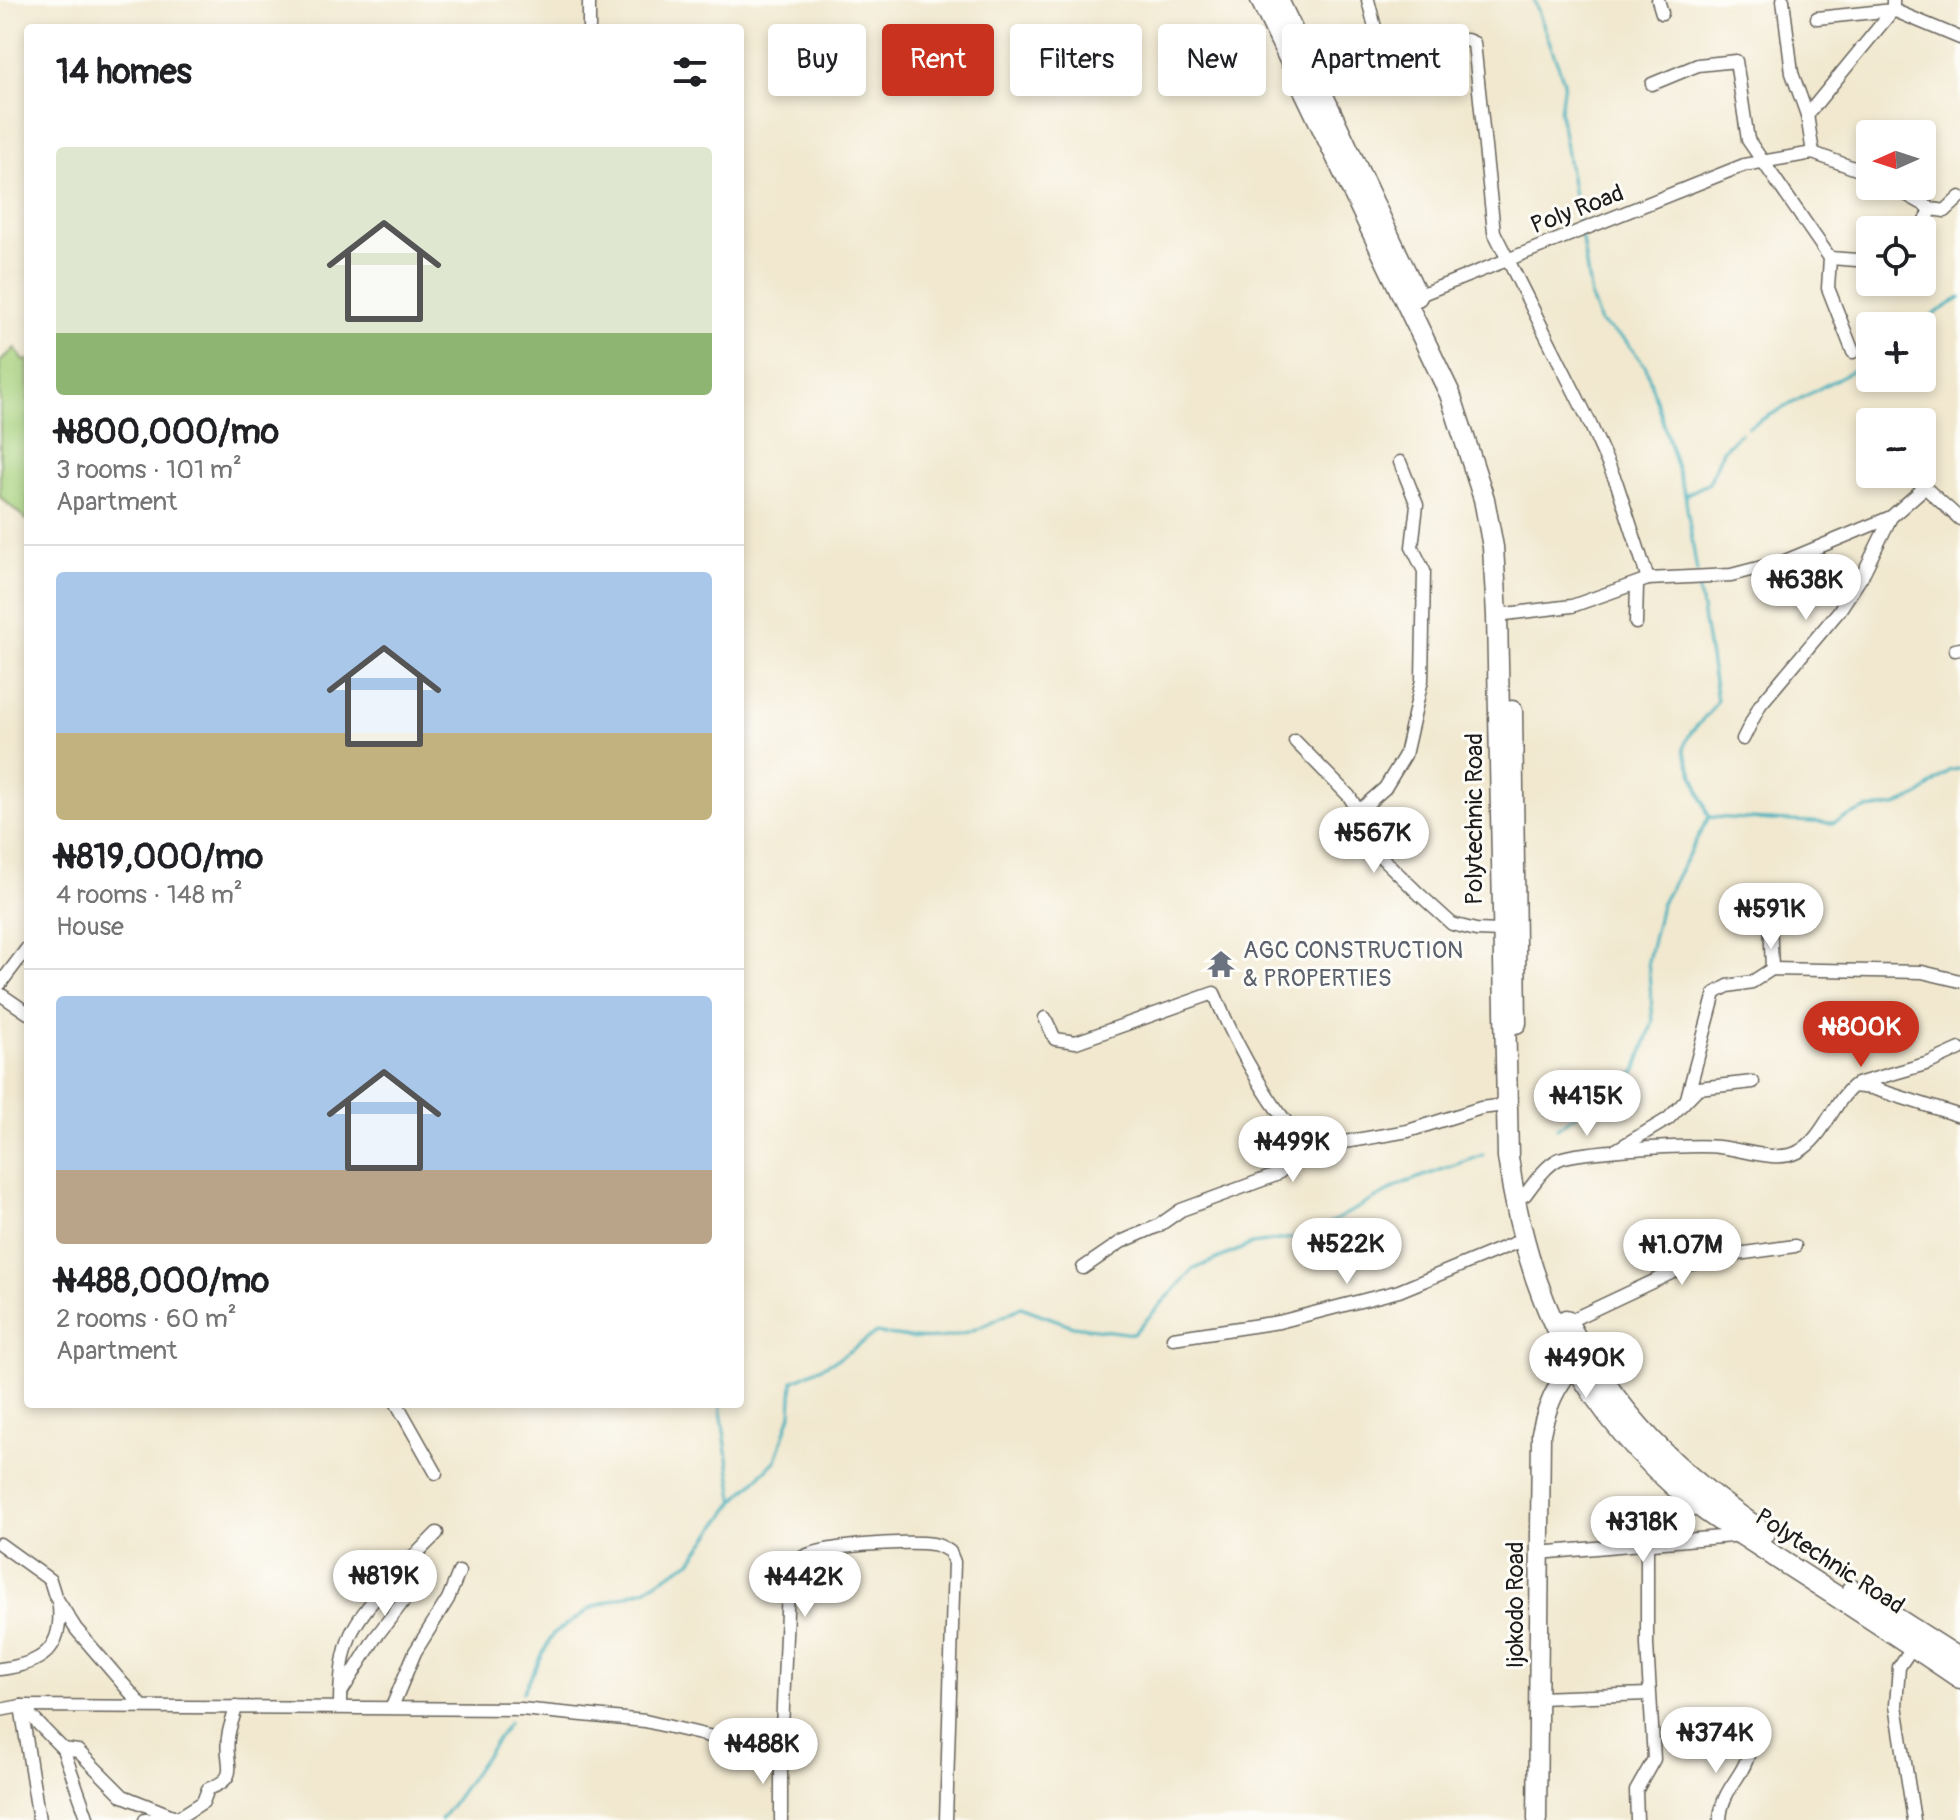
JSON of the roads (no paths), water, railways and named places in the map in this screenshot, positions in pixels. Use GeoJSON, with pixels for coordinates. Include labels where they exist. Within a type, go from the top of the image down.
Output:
{"type":"FeatureCollection","features":[{"type":"Feature","properties":{"kind":"main road","name":"Polytechnic Road"},"geometry":{"type":"LineString","coordinates":[[1261,0],[1322,110],[1411,299],[1462,389],[1490,467],[1506,548],[1501,931],[1508,1157],[1522,1240],[1541,1299],[1637,1450],[1689,1499],[1960,1678]]}},
{"type":"Feature","properties":{"kind":"main road","name":"Polytechnic Road"},"geometry":{"type":"LineString","coordinates":[[1278,0],[1289,24]]}},
{"type":"Feature","properties":{"kind":"main road","name":"Polytechnic Road"},"geometry":{"type":"LineString","coordinates":[[1317,96],[1322,110]]}},
{"type":"Feature","properties":{"kind":"main road","name":"Polytechnic Road"},"geometry":{"type":"LineString","coordinates":[[1503,615],[1515,782],[1518,1151],[1525,1195],[1545,1274],[1584,1367],[1639,1430],[1692,1481],[1801,1557],[1960,1659]]}},
{"type":"Feature","properties":{"kind":"main road","name":"Ijokodo Road"},"geometry":{"type":"LineString","coordinates":[[1537,1820],[1541,1433],[1548,1405],[1556,1393],[1584,1367]]}},
{"type":"Feature","properties":{"kind":"street"},"geometry":{"type":"LineString","coordinates":[[589,0],[589,24]]}},
{"type":"Feature","properties":{"kind":"street"},"geometry":{"type":"LineString","coordinates":[[1368,0],[1374,24]]}},
{"type":"Feature","properties":{"kind":"street"},"geometry":{"type":"LineString","coordinates":[[1783,0],[1792,73],[1807,115],[1813,153],[1856,169]]}},
{"type":"Feature","properties":{"kind":"street"},"geometry":{"type":"LineString","coordinates":[[1807,115],[1893,5]]}},
{"type":"Feature","properties":{"kind":"street"},"geometry":{"type":"LineString","coordinates":[[1817,18],[1893,5],[1960,38]]}},
{"type":"Feature","properties":{"kind":"street"},"geometry":{"type":"LineString","coordinates":[[1469,41],[1472,41],[1490,212],[1505,259],[1587,417],[1626,509],[1642,582],[1636,623]]}},
{"type":"Feature","properties":{"kind":"street"},"geometry":{"type":"LineString","coordinates":[[1652,84],[1698,65],[1736,61],[1752,151],[1765,161],[1830,258],[1828,288],[1853,352]]}},
{"type":"Feature","properties":{"kind":"street","name":"Poly Road"},"geometry":{"type":"LineString","coordinates":[[1411,299],[1505,259],[1587,231],[1744,165],[1813,153]]}},
{"type":"Feature","properties":{"kind":"street"},"geometry":{"type":"LineString","coordinates":[[1916,200],[1932,209],[1945,211],[1960,197]]}},
{"type":"Feature","properties":{"kind":"street"},"geometry":{"type":"LineString","coordinates":[[1928,216],[1932,209]]}},
{"type":"Feature","properties":{"kind":"street"},"geometry":{"type":"LineString","coordinates":[[1830,258],[1856,260]]}},
{"type":"Feature","properties":{"kind":"street"},"geometry":{"type":"LineString","coordinates":[[1327,839],[1385,788],[1405,755],[1422,680],[1424,571],[1412,547],[1417,505],[1400,462]]}},
{"type":"Feature","properties":{"kind":"street"},"geometry":{"type":"LineString","coordinates":[[1503,615],[1572,606],[1642,582],[1688,575],[1731,575],[1785,561],[1891,517],[1923,489],[1960,519]]}},
{"type":"Feature","properties":{"kind":"street"},"geometry":{"type":"LineString","coordinates":[[1743,739],[1760,705],[1839,611],[1862,576],[1891,517]]}},
{"type":"Feature","properties":{"kind":"street"},"geometry":{"type":"LineString","coordinates":[[1295,741],[1360,813],[1381,857],[1452,924],[1476,930],[1501,931]]}},
{"type":"Feature","properties":{"kind":"street"},"geometry":{"type":"LineString","coordinates":[[1770,920],[1772,969]]}},
{"type":"Feature","properties":{"kind":"street"},"geometry":{"type":"LineString","coordinates":[[0,984],[24,952]]}},
{"type":"Feature","properties":{"kind":"street"},"geometry":{"type":"LineString","coordinates":[[1687,1098],[1715,993],[1728,986],[1752,982],[1772,969],[1922,972],[1960,981]]}},
{"type":"Feature","properties":{"kind":"street"},"geometry":{"type":"LineString","coordinates":[[1045,1018],[1055,1039],[1076,1042],[1214,993],[1229,1029],[1290,1130],[1310,1148]]}},
{"type":"Feature","properties":{"kind":"street"},"geometry":{"type":"LineString","coordinates":[[0,994],[24,1010]]}},
{"type":"Feature","properties":{"kind":"street"},"geometry":{"type":"LineString","coordinates":[[1525,1195],[1540,1175],[1559,1159],[1684,1144],[1772,1154],[1797,1153],[1821,1131],[1837,1103],[1853,1086],[1929,1063],[1960,1049]]}},
{"type":"Feature","properties":{"kind":"street"},"geometry":{"type":"LineString","coordinates":[[1609,1153],[1668,1119],[1687,1098],[1708,1084],[1753,1082]]}},
{"type":"Feature","properties":{"kind":"street"},"geometry":{"type":"LineString","coordinates":[[1853,1086],[1872,1088],[1960,1116]]}},
{"type":"Feature","properties":{"kind":"street"},"geometry":{"type":"LineString","coordinates":[[1083,1268],[1121,1242],[1158,1226],[1181,1210],[1276,1175],[1310,1148],[1408,1131],[1481,1108],[1505,1105]]}},
{"type":"Feature","properties":{"kind":"street"},"geometry":{"type":"LineString","coordinates":[[1173,1338],[1279,1322],[1399,1291],[1522,1240]]}},
{"type":"Feature","properties":{"kind":"street"},"geometry":{"type":"LineString","coordinates":[[1567,1322],[1688,1265],[1795,1246]]}},
{"type":"Feature","properties":{"kind":"street"},"geometry":{"type":"LineString","coordinates":[[399,1408],[436,1473]]}},
{"type":"Feature","properties":{"kind":"street"},"geometry":{"type":"LineString","coordinates":[[340,1700],[340,1675],[349,1637],[403,1567],[437,1533]]}},
{"type":"Feature","properties":{"kind":"street"},"geometry":{"type":"LineString","coordinates":[[1539,1553],[1647,1546],[1743,1535]]}},
{"type":"Feature","properties":{"kind":"street"},"geometry":{"type":"LineString","coordinates":[[781,1820],[781,1753],[790,1572],[796,1561],[807,1554],[838,1548],[931,1543],[950,1552],[954,1562],[946,1820]]}},
{"type":"Feature","properties":{"kind":"street"},"geometry":{"type":"LineString","coordinates":[[0,1544],[50,1580],[58,1602],[76,1629],[142,1706]]}},
{"type":"Feature","properties":{"kind":"street"},"geometry":{"type":"LineString","coordinates":[[1637,1820],[1636,1791],[1654,1759],[1648,1694],[1647,1546]]}},
{"type":"Feature","properties":{"kind":"street"},"geometry":{"type":"LineString","coordinates":[[392,1707],[415,1652],[448,1599],[459,1572]]}},
{"type":"Feature","properties":{"kind":"street"},"geometry":{"type":"LineString","coordinates":[[340,1700],[375,1638],[412,1590]]}},
{"type":"Feature","properties":{"kind":"street"},"geometry":{"type":"LineString","coordinates":[[0,1669],[15,1667],[51,1650],[60,1622],[58,1602]]}},
{"type":"Feature","properties":{"kind":"street"},"geometry":{"type":"LineString","coordinates":[[1913,1646],[1899,1667],[1896,1705],[1914,1820]]}},
{"type":"Feature","properties":{"kind":"street"},"geometry":{"type":"LineString","coordinates":[[1538,1698],[1648,1694]]}},
{"type":"Feature","properties":{"kind":"street"},"geometry":{"type":"LineString","coordinates":[[0,1710],[21,1706],[236,1707],[340,1700],[392,1707],[521,1709],[645,1721],[781,1753]]}},
{"type":"Feature","properties":{"kind":"street"},"geometry":{"type":"LineString","coordinates":[[21,1706],[63,1749],[88,1820]]}},
{"type":"Feature","properties":{"kind":"street"},"geometry":{"type":"LineString","coordinates":[[21,1706],[39,1820]]}},
{"type":"Feature","properties":{"kind":"street"},"geometry":{"type":"LineString","coordinates":[[145,1820],[181,1819],[203,1802],[208,1789],[223,1784],[230,1773],[228,1738],[236,1707]]}},
{"type":"Feature","properties":{"kind":"street"},"geometry":{"type":"LineString","coordinates":[[1720,1820],[1724,1796],[1751,1753],[1750,1733]]}},
{"type":"Feature","properties":{"kind":"street"},"geometry":{"type":"LineString","coordinates":[[63,1749],[78,1751],[123,1796],[181,1819]]}},
{"type":"Feature","properties":{"kind":"waterway"},"geometry":{"type":"LineString","coordinates":[[1534,0],[1564,81],[1560,112],[1579,226]]}},
{"type":"Feature","properties":{"kind":"waterway"},"geometry":{"type":"LineString","coordinates":[[1581,233],[1591,297],[1600,323],[1625,340],[1646,367],[1685,495],[1697,572]]}},
{"type":"Feature","properties":{"kind":"waterway"},"geometry":{"type":"LineString","coordinates":[[1936,313],[1960,298]]}},
{"type":"Feature","properties":{"kind":"waterway"},"geometry":{"type":"LineString","coordinates":[[1748,427],[1856,369]]}},
{"type":"Feature","properties":{"kind":"waterway"},"geometry":{"type":"LineString","coordinates":[[1685,495],[1709,483],[1723,450],[1740,433]]}},
{"type":"Feature","properties":{"kind":"waterway"},"geometry":{"type":"LineString","coordinates":[[1557,1128],[1636,1071],[1653,1021],[1648,961],[1661,905],[1709,817],[1684,750],[1689,735],[1717,700],[1697,579]]}},
{"type":"Feature","properties":{"kind":"waterway"},"geometry":{"type":"LineString","coordinates":[[1709,817],[1833,823],[1865,809],[1896,806],[1918,796],[1950,770],[1960,769]]}},
{"type":"Feature","properties":{"kind":"waterway"},"geometry":{"type":"LineString","coordinates":[[523,1692],[553,1634],[593,1607],[645,1589],[691,1561],[735,1501],[776,1460],[791,1414],[793,1381],[838,1359],[876,1333],[919,1338],[952,1336],[983,1326],[1021,1307],[1073,1326],[1133,1334],[1194,1269],[1252,1244],[1306,1236],[1404,1183],[1483,1155]]}},
{"type":"Feature","properties":{"kind":"waterway"},"geometry":{"type":"LineString","coordinates":[[721,1408],[734,1499]]}},
{"type":"Feature","properties":{"kind":"waterway"},"geometry":{"type":"LineString","coordinates":[[441,1820],[509,1722]]}},
{"type":"Feature","properties":{"kind":"place","name":"AGC CONSTRUCTION & PROPERTIES"},"geometry":{"type":"Point","coordinates":[1221,964]}}]}
